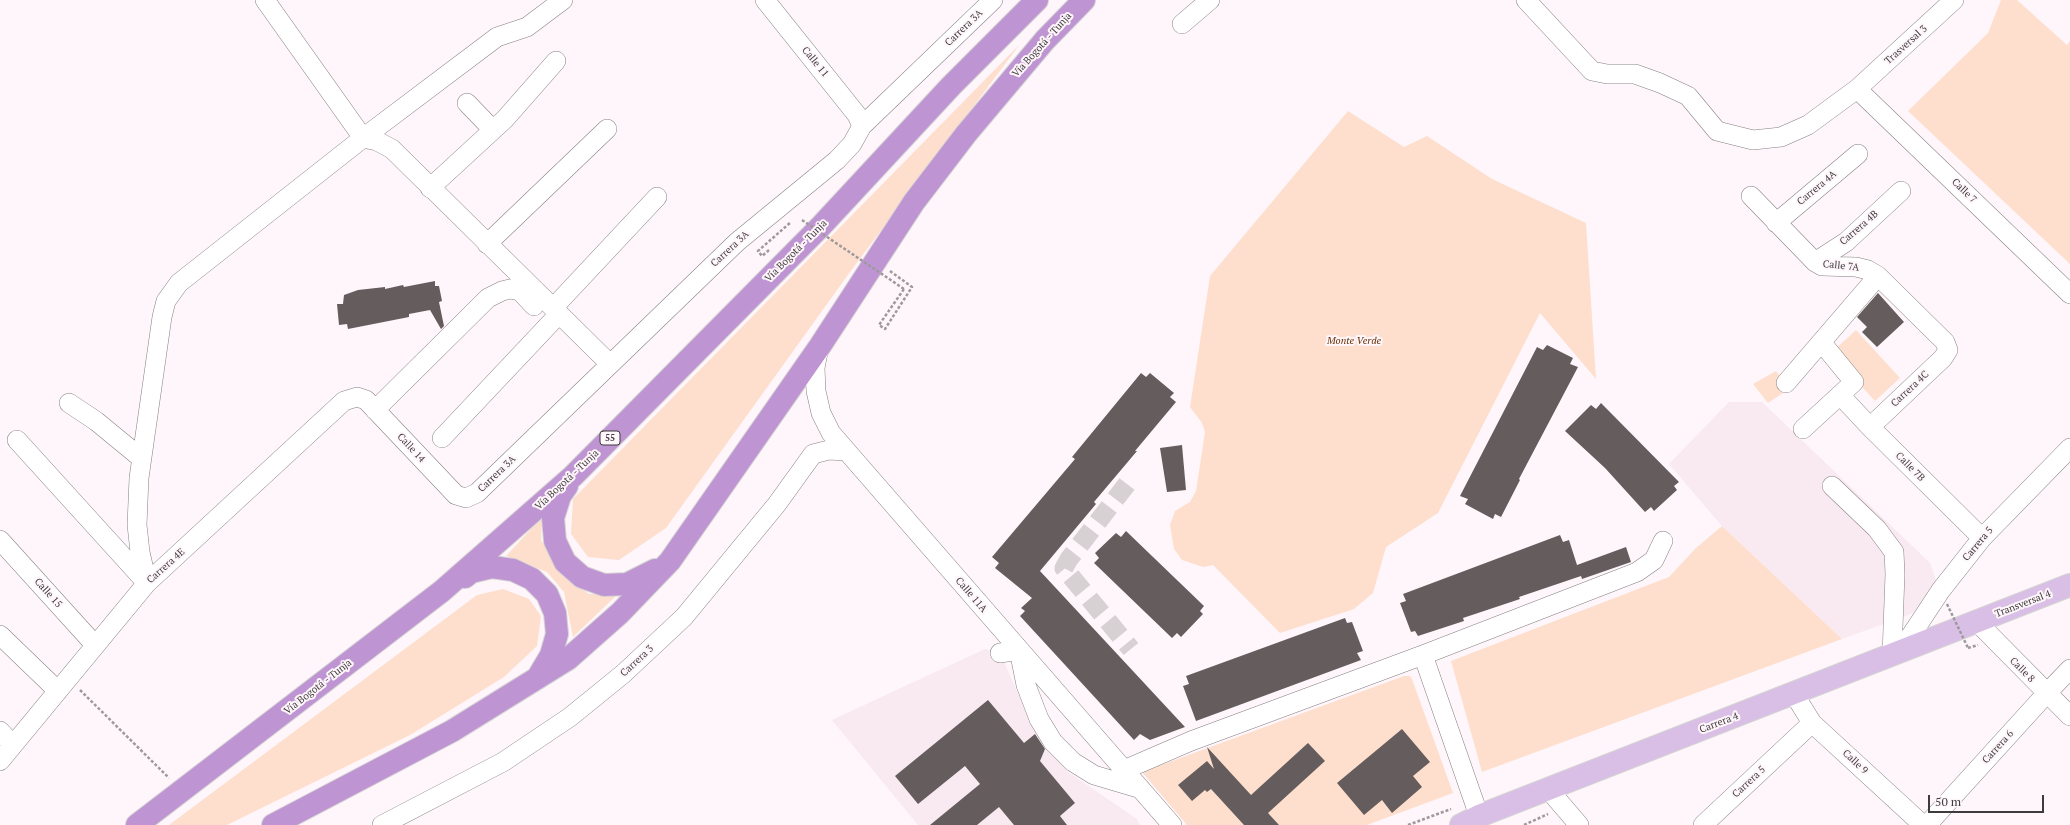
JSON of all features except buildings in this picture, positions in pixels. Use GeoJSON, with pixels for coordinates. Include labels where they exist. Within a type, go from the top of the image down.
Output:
{"type":"FeatureCollection","features":[{"type":"Feature","properties":{"kind":"highway","name":"Vía Bogotá - Tunja"},"geometry":{"type":"LineString","coordinates":[[137,825],[442,591],[573,476],[821,226],[951,86],[1037,0]]}},
{"type":"Feature","properties":{"kind":"highway","name":"Vía Bogotá - Tunja"},"geometry":{"type":"LineString","coordinates":[[273,825],[452,731],[568,659],[620,614],[670,562],[820,346],[914,202],[966,134],[1045,40],[1084,0]]}},
{"type":"Feature","properties":{"kind":"highway"},"geometry":{"type":"LineString","coordinates":[[573,476],[560,496],[553,518],[555,541],[565,562],[582,577],[604,585],[627,584],[670,562]]}},
{"type":"Feature","properties":{"kind":"highway"},"geometry":{"type":"LineString","coordinates":[[442,591],[471,572],[492,567],[513,570],[532,579],[546,594],[555,613],[557,634],[551,655],[538,678]]}},
{"type":"Feature","properties":{"kind":"main road","name":"Transversal 4"},"geometry":{"type":"LineString","coordinates":[[1977,622],[2070,586]]}},
{"type":"Feature","properties":{"kind":"main road","name":"Carrera 4"},"geometry":{"type":"LineString","coordinates":[[1464,816],[1556,798],[1794,694],[1977,622]]}},
{"type":"Feature","properties":{"kind":"street"},"geometry":{"type":"LineString","coordinates":[[265,0],[363,138],[377,141],[392,149],[487,244],[554,315],[610,364]]}},
{"type":"Feature","properties":{"kind":"street"},"geometry":{"type":"LineString","coordinates":[[146,584],[137,525],[141,458],[162,317],[166,301],[179,283],[363,138],[497,37],[532,23],[563,0]]}},
{"type":"Feature","properties":{"kind":"street","name":"Calle 11"},"geometry":{"type":"LineString","coordinates":[[765,0],[857,115],[862,126]]}},
{"type":"Feature","properties":{"kind":"street","name":"Carrera 3A"},"geometry":{"type":"LineString","coordinates":[[466,498],[477,493],[753,228],[797,195],[838,160],[852,144],[862,126],[993,0]]}},
{"type":"Feature","properties":{"kind":"street"},"geometry":{"type":"LineString","coordinates":[[1182,24],[1210,0]]}},
{"type":"Feature","properties":{"kind":"street","name":"Trasversal 3"},"geometry":{"type":"LineString","coordinates":[[1526,0],[1592,71],[1607,74],[1635,74],[1688,96],[1717,131],[1753,140],[1781,137],[1808,125],[1857,88],[1954,0]]}},
{"type":"Feature","properties":{"kind":"street"},"geometry":{"type":"LineString","coordinates":[[430,188],[505,119],[556,61]]}},
{"type":"Feature","properties":{"kind":"street","name":"Calle 7"},"geometry":{"type":"LineString","coordinates":[[1857,88],[2070,294]]}},
{"type":"Feature","properties":{"kind":"street"},"geometry":{"type":"LineString","coordinates":[[467,103],[493,130]]}},
{"type":"Feature","properties":{"kind":"street"},"geometry":{"type":"LineString","coordinates":[[487,244],[606,129]]}},
{"type":"Feature","properties":{"kind":"street","name":"Carrera 4A"},"geometry":{"type":"LineString","coordinates":[[1776,223],[1858,154]]}},
{"type":"Feature","properties":{"kind":"street","name":"Carrera 4B"},"geometry":{"type":"LineString","coordinates":[[1815,262],[1846,242],[1901,191]]}},
{"type":"Feature","properties":{"kind":"street","name":"Calle 7A"},"geometry":{"type":"LineString","coordinates":[[1751,196],[1815,262],[1822,266],[1856,267],[1868,270],[1878,276],[1945,342],[1948,350]]}},
{"type":"Feature","properties":{"kind":"street"},"geometry":{"type":"LineString","coordinates":[[442,438],[554,315],[657,197]]}},
{"type":"Feature","properties":{"kind":"street"},"geometry":{"type":"LineString","coordinates":[[1786,383],[1822,343],[1878,276]]}},
{"type":"Feature","properties":{"kind":"street"},"geometry":{"type":"LineString","coordinates":[[375,410],[488,298],[510,289],[520,291],[554,315]]}},
{"type":"Feature","properties":{"kind":"street"},"geometry":{"type":"LineString","coordinates":[[1803,429],[1854,382],[1822,343]]}},
{"type":"Feature","properties":{"kind":"street","name":"Calle 11A"},"geometry":{"type":"LineString","coordinates":[[820,346],[815,368],[816,390],[819,405],[831,433],[845,451],[1172,825]]}},
{"type":"Feature","properties":{"kind":"street","name":"Carrera 4C"},"geometry":{"type":"LineString","coordinates":[[1870,427],[1943,358],[1948,350]]}},
{"type":"Feature","properties":{"kind":"street","name":"Calle 7B"},"geometry":{"type":"LineString","coordinates":[[1840,395],[1870,427],[1982,538]]}},
{"type":"Feature","properties":{"kind":"street","name":"Calle 14"},"geometry":{"type":"LineString","coordinates":[[357,397],[366,400],[456,495],[466,498]]}},
{"type":"Feature","properties":{"kind":"street","name":"Carrera 4E"},"geometry":{"type":"LineString","coordinates":[[0,761],[146,584],[344,401],[357,397]]}},
{"type":"Feature","properties":{"kind":"street"},"geometry":{"type":"LineString","coordinates":[[69,403],[96,421],[141,458]]}},
{"type":"Feature","properties":{"kind":"street"},"geometry":{"type":"LineString","coordinates":[[17,440],[146,584]]}},
{"type":"Feature","properties":{"kind":"street","name":"Carrera 5"},"geometry":{"type":"LineString","coordinates":[[1896,654],[1930,609],[1941,590],[1982,538],[2070,448]]}},
{"type":"Feature","properties":{"kind":"street","name":"Carrera 3"},"geometry":{"type":"LineString","coordinates":[[382,825],[503,762],[570,717],[623,674],[684,617],[776,504],[813,454],[829,450],[845,451]]}},
{"type":"Feature","properties":{"kind":"street"},"geometry":{"type":"LineString","coordinates":[[1832,486],[1877,529],[1894,552],[1896,654]]}},
{"type":"Feature","properties":{"kind":"street","name":"Calle 15"},"geometry":{"type":"LineString","coordinates":[[0,540],[95,646]]}},
{"type":"Feature","properties":{"kind":"street"},"geometry":{"type":"LineString","coordinates":[[1124,770],[1191,740],[1423,655],[1605,578],[1637,572],[1654,560],[1663,541]]}},
{"type":"Feature","properties":{"kind":"street","name":"Calle 8"},"geometry":{"type":"LineString","coordinates":[[1977,622],[2046,694],[2070,716]]}},
{"type":"Feature","properties":{"kind":"street"},"geometry":{"type":"LineString","coordinates":[[0,635],[63,685]]}},
{"type":"Feature","properties":{"kind":"street"},"geometry":{"type":"LineString","coordinates":[[1000,653],[1019,650],[1026,685],[1039,719],[1053,742],[1073,762],[1094,775],[1141,789]]}},
{"type":"Feature","properties":{"kind":"street"},"geometry":{"type":"LineString","coordinates":[[1423,655],[1464,816]]}},
{"type":"Feature","properties":{"kind":"street","name":"Carrera 6"},"geometry":{"type":"LineString","coordinates":[[1927,825],[2070,669]]}},
{"type":"Feature","properties":{"kind":"street","name":"Calle 9"},"geometry":{"type":"LineString","coordinates":[[1794,694],[1812,723],[1923,825]]}},
{"type":"Feature","properties":{"kind":"street","name":"Carrera 5"},"geometry":{"type":"LineString","coordinates":[[1703,825],[1812,723]]}},
{"type":"Feature","properties":{"kind":"street"},"geometry":{"type":"LineString","coordinates":[[0,731],[13,745]]}},
{"type":"Feature","properties":{"kind":"street"},"geometry":{"type":"LineString","coordinates":[[1556,798],[1579,825]]}},
{"type":"Feature","properties":{"kind":"path"},"geometry":{"type":"LineString","coordinates":[[797,225],[802,220],[904,289],[879,325],[885,329],[912,287],[875,260]]}},
{"type":"Feature","properties":{"kind":"path"},"geometry":{"type":"LineString","coordinates":[[774,246],[762,256],[758,251],[792,221]]}},
{"type":"Feature","properties":{"kind":"path"},"geometry":{"type":"LineString","coordinates":[[1947,604],[1968,648]]}},
{"type":"Feature","properties":{"kind":"path"},"geometry":{"type":"LineString","coordinates":[[63,685],[183,791]]}},
{"type":"Feature","properties":{"kind":"path"},"geometry":{"type":"LineString","coordinates":[[1524,825],[1556,798]]}},
{"type":"Feature","properties":{"kind":"path"},"geometry":{"type":"LineString","coordinates":[[1408,825],[1464,816]]}},
{"type":"Feature","properties":{"kind":"shaded area"},"geometry":{"type":"Polygon","coordinates":[[[1729,402],[1762,402],[1930,563],[1939,589],[1930,607],[1842,639],[1722,526],[1669,464],[1729,402]]]}},
{"type":"Feature","properties":{"kind":"shaded area"},"geometry":{"type":"Polygon","coordinates":[[[985,649],[1000,653],[1036,734],[1068,772],[1137,819],[1140,825],[918,825],[832,720],[985,649]]]}},
{"type":"Feature","properties":{"kind":"green space"},"geometry":{"type":"Polygon","coordinates":[[[2001,0],[2017,0],[2067,45],[2070,41],[2070,264],[1908,111],[1988,33],[2001,0]]]}},
{"type":"Feature","properties":{"kind":"green space"},"geometry":{"type":"Polygon","coordinates":[[[1020,44],[850,272],[666,528],[619,560],[588,557],[571,534],[573,499],[1020,44]]]}},
{"type":"Feature","properties":{"kind":"green space","name":"Monte Verde"},"geometry":{"type":"Polygon","coordinates":[[[1348,111],[1404,147],[1427,136],[1492,179],[1586,223],[1596,379],[1540,313],[1438,513],[1386,547],[1373,593],[1354,609],[1280,633],[1213,565],[1203,567],[1182,560],[1174,549],[1170,525],[1175,511],[1190,502],[1196,491],[1205,432],[1202,423],[1190,407],[1210,276],[1348,111]]]}},
{"type":"Feature","properties":{"kind":"green space"},"geometry":{"type":"Polygon","coordinates":[[[1856,330],[1900,378],[1875,401],[1831,353],[1856,330]]]}},
{"type":"Feature","properties":{"kind":"green space"},"geometry":{"type":"Polygon","coordinates":[[[1776,371],[1789,389],[1768,403],[1753,384],[1776,371]]]}},
{"type":"Feature","properties":{"kind":"green space"},"geometry":{"type":"Polygon","coordinates":[[[542,517],[541,540],[565,575],[589,594],[618,594],[573,637],[564,592],[547,572],[506,556],[542,517]]]}},
{"type":"Feature","properties":{"kind":"green space"},"geometry":{"type":"Polygon","coordinates":[[[1722,526],[1842,639],[1482,772],[1451,661],[1669,577],[1696,548],[1722,526]]]}},
{"type":"Feature","properties":{"kind":"green space"},"geometry":{"type":"Polygon","coordinates":[[[503,589],[529,599],[541,616],[537,646],[504,677],[410,735],[227,825],[169,825],[477,595],[503,589]]]}},
{"type":"Feature","properties":{"kind":"green space"},"geometry":{"type":"Polygon","coordinates":[[[1404,676],[1410,676],[1412,679],[1453,793],[1367,825],[1187,825],[1142,772],[1404,676]]]}},
{"type":"Feature","properties":{"kind":"tunnel"},"geometry":{"type":"LineString","coordinates":[[1127,484],[1069,559],[1064,568],[1131,649]]}}]}
